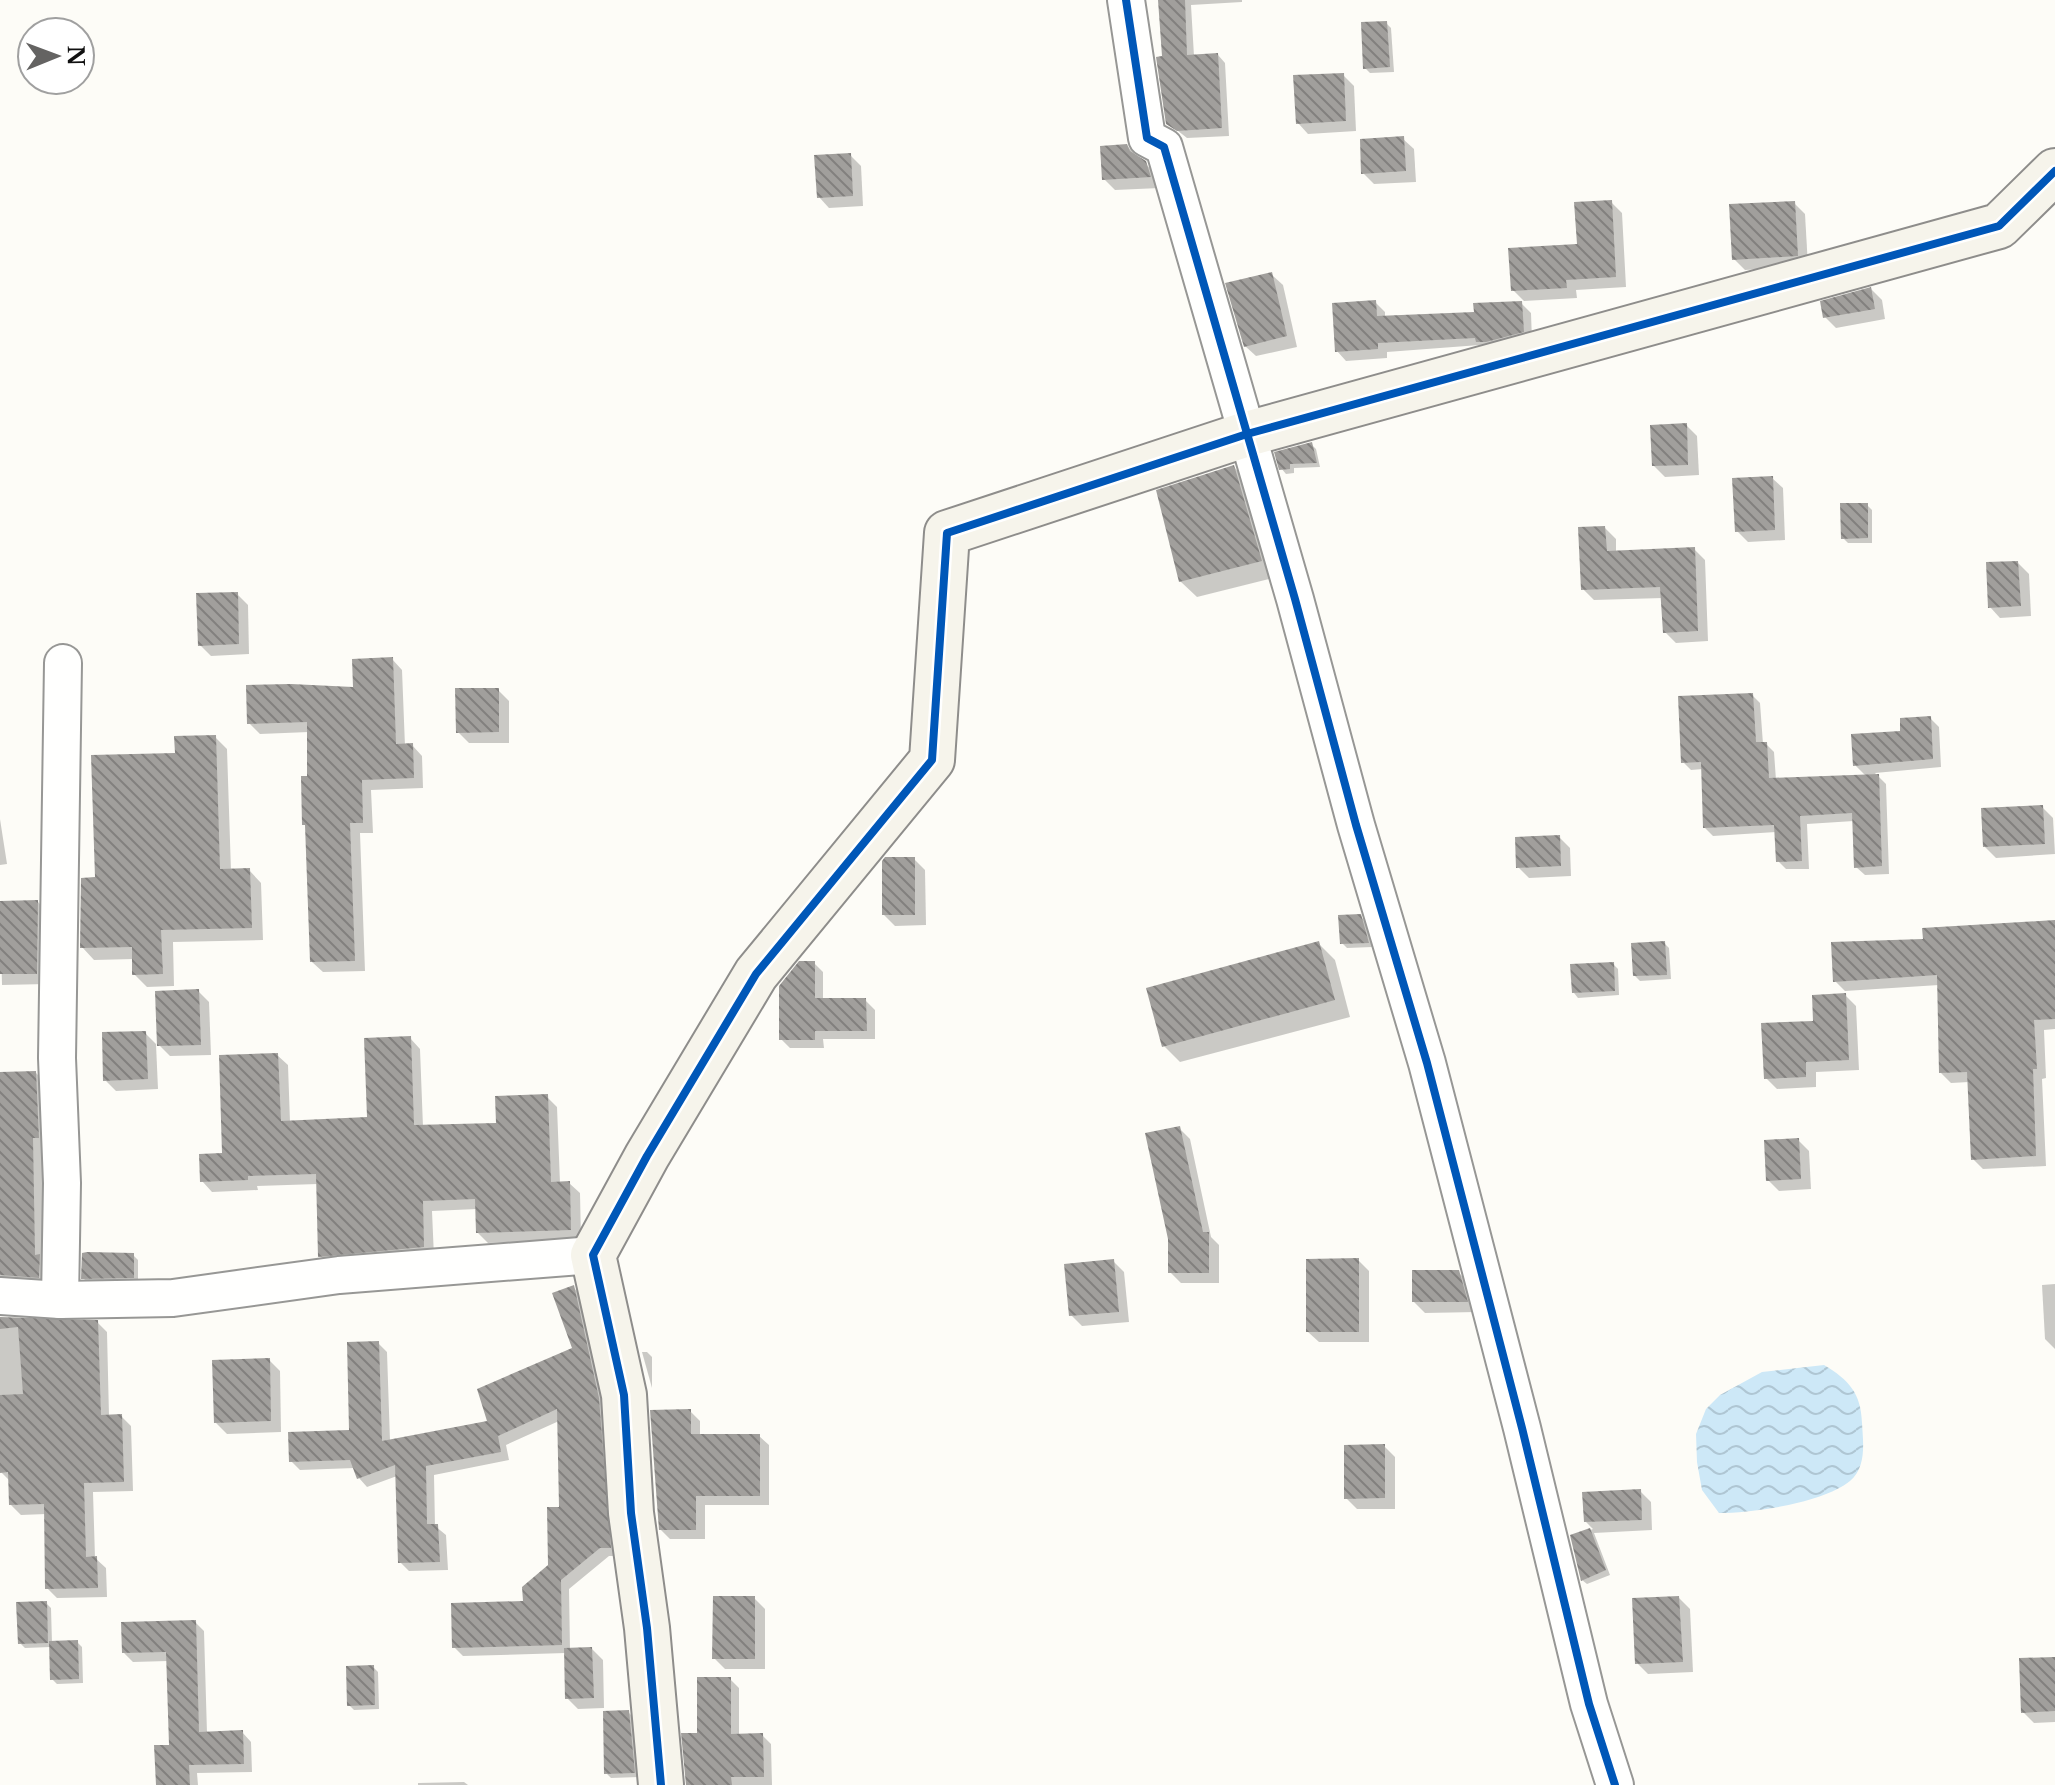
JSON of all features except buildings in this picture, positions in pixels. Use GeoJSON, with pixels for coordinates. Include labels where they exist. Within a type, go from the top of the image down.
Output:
{"type":"FeatureCollection","features":[{"type":"Feature","properties":{"kind":"street"},"geometry":{"type":"LineString","coordinates":[[1126,0],[1147,138],[1164,147],[1295,599],[1356,825],[1427,1063],[1522,1428],[1589,1704],[1615,1785]]}},
{"type":"Feature","properties":{"kind":"street"},"geometry":{"type":"LineString","coordinates":[[661,1785],[647,1628],[631,1513],[624,1395],[593,1255],[647,1156],[756,974],[932,760],[947,533],[1247,434],[1999,226],[2055,171]]}},
{"type":"Feature","properties":{"kind":"street"},"geometry":{"type":"LineString","coordinates":[[60,1300],[62,1183],[57,1058],[63,663]]}},
{"type":"Feature","properties":{"kind":"street"},"geometry":{"type":"LineString","coordinates":[[0,1296],[60,1300],[173,1298],[339,1275],[593,1255]]}},
{"type":"Feature","properties":{"kind":"water"},"geometry":{"type":"Polygon","coordinates":[[[1824,1365],[1847,1382],[1859,1403],[1863,1454],[1855,1475],[1838,1489],[1806,1501],[1769,1509],[1719,1513],[1702,1490],[1697,1462],[1696,1434],[1706,1409],[1720,1395],[1762,1372],[1824,1365]]]}},
{"type":"Feature","properties":{"kind":"cycle path"},"geometry":{"type":"LineString","coordinates":[[1126,0],[1147,138],[1164,147],[1295,599],[1356,825],[1427,1063],[1522,1428],[1589,1704],[1615,1785]]}},
{"type":"Feature","properties":{"kind":"cycle path"},"geometry":{"type":"LineString","coordinates":[[661,1785],[647,1628],[631,1513],[624,1395],[593,1255],[647,1156],[756,974],[932,760],[947,533],[1247,434],[1999,226],[2055,171]]}}]}
